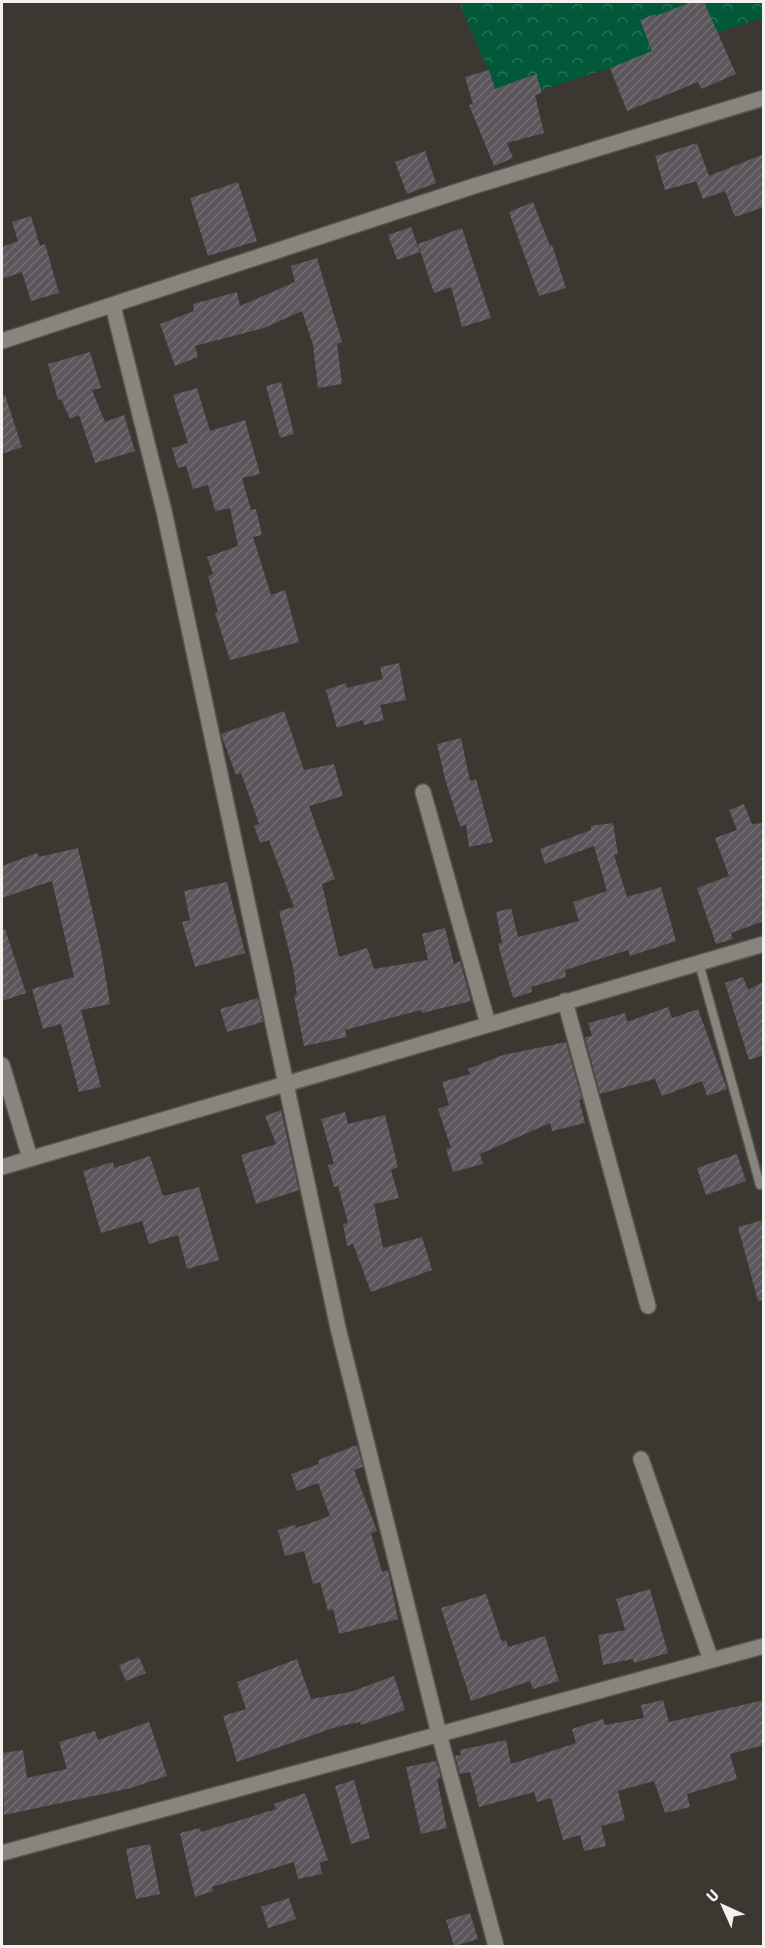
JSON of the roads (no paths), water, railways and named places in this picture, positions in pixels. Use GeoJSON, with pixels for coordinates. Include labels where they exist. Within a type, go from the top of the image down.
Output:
{"type":"FeatureCollection","features":[{"type":"Feature","properties":{"kind":"street"},"geometry":{"type":"LineString","coordinates":[[2,341],[474,186],[764,98]]}},
{"type":"Feature","properties":{"kind":"street"},"geometry":{"type":"LineString","coordinates":[[113,306],[164,511],[338,1328],[439,1734],[496,1947]]}},
{"type":"Feature","properties":{"kind":"street"},"geometry":{"type":"LineString","coordinates":[[423,792],[488,1024]]}},
{"type":"Feature","properties":{"kind":"street"},"geometry":{"type":"LineString","coordinates":[[2,1167],[764,944]]}},
{"type":"Feature","properties":{"kind":"street"},"geometry":{"type":"LineString","coordinates":[[565,1001],[648,1306]]}},
{"type":"Feature","properties":{"kind":"street"},"geometry":{"type":"LineString","coordinates":[[2,1065],[30,1158]]}},
{"type":"Feature","properties":{"kind":"street"},"geometry":{"type":"LineString","coordinates":[[641,1459],[711,1659]]}},
{"type":"Feature","properties":{"kind":"street"},"geometry":{"type":"LineString","coordinates":[[2,1853],[764,1646]]}},
{"type":"Feature","properties":{"kind":"lane"},"geometry":{"type":"LineString","coordinates":[[699,963],[760,1185]]}}]}
